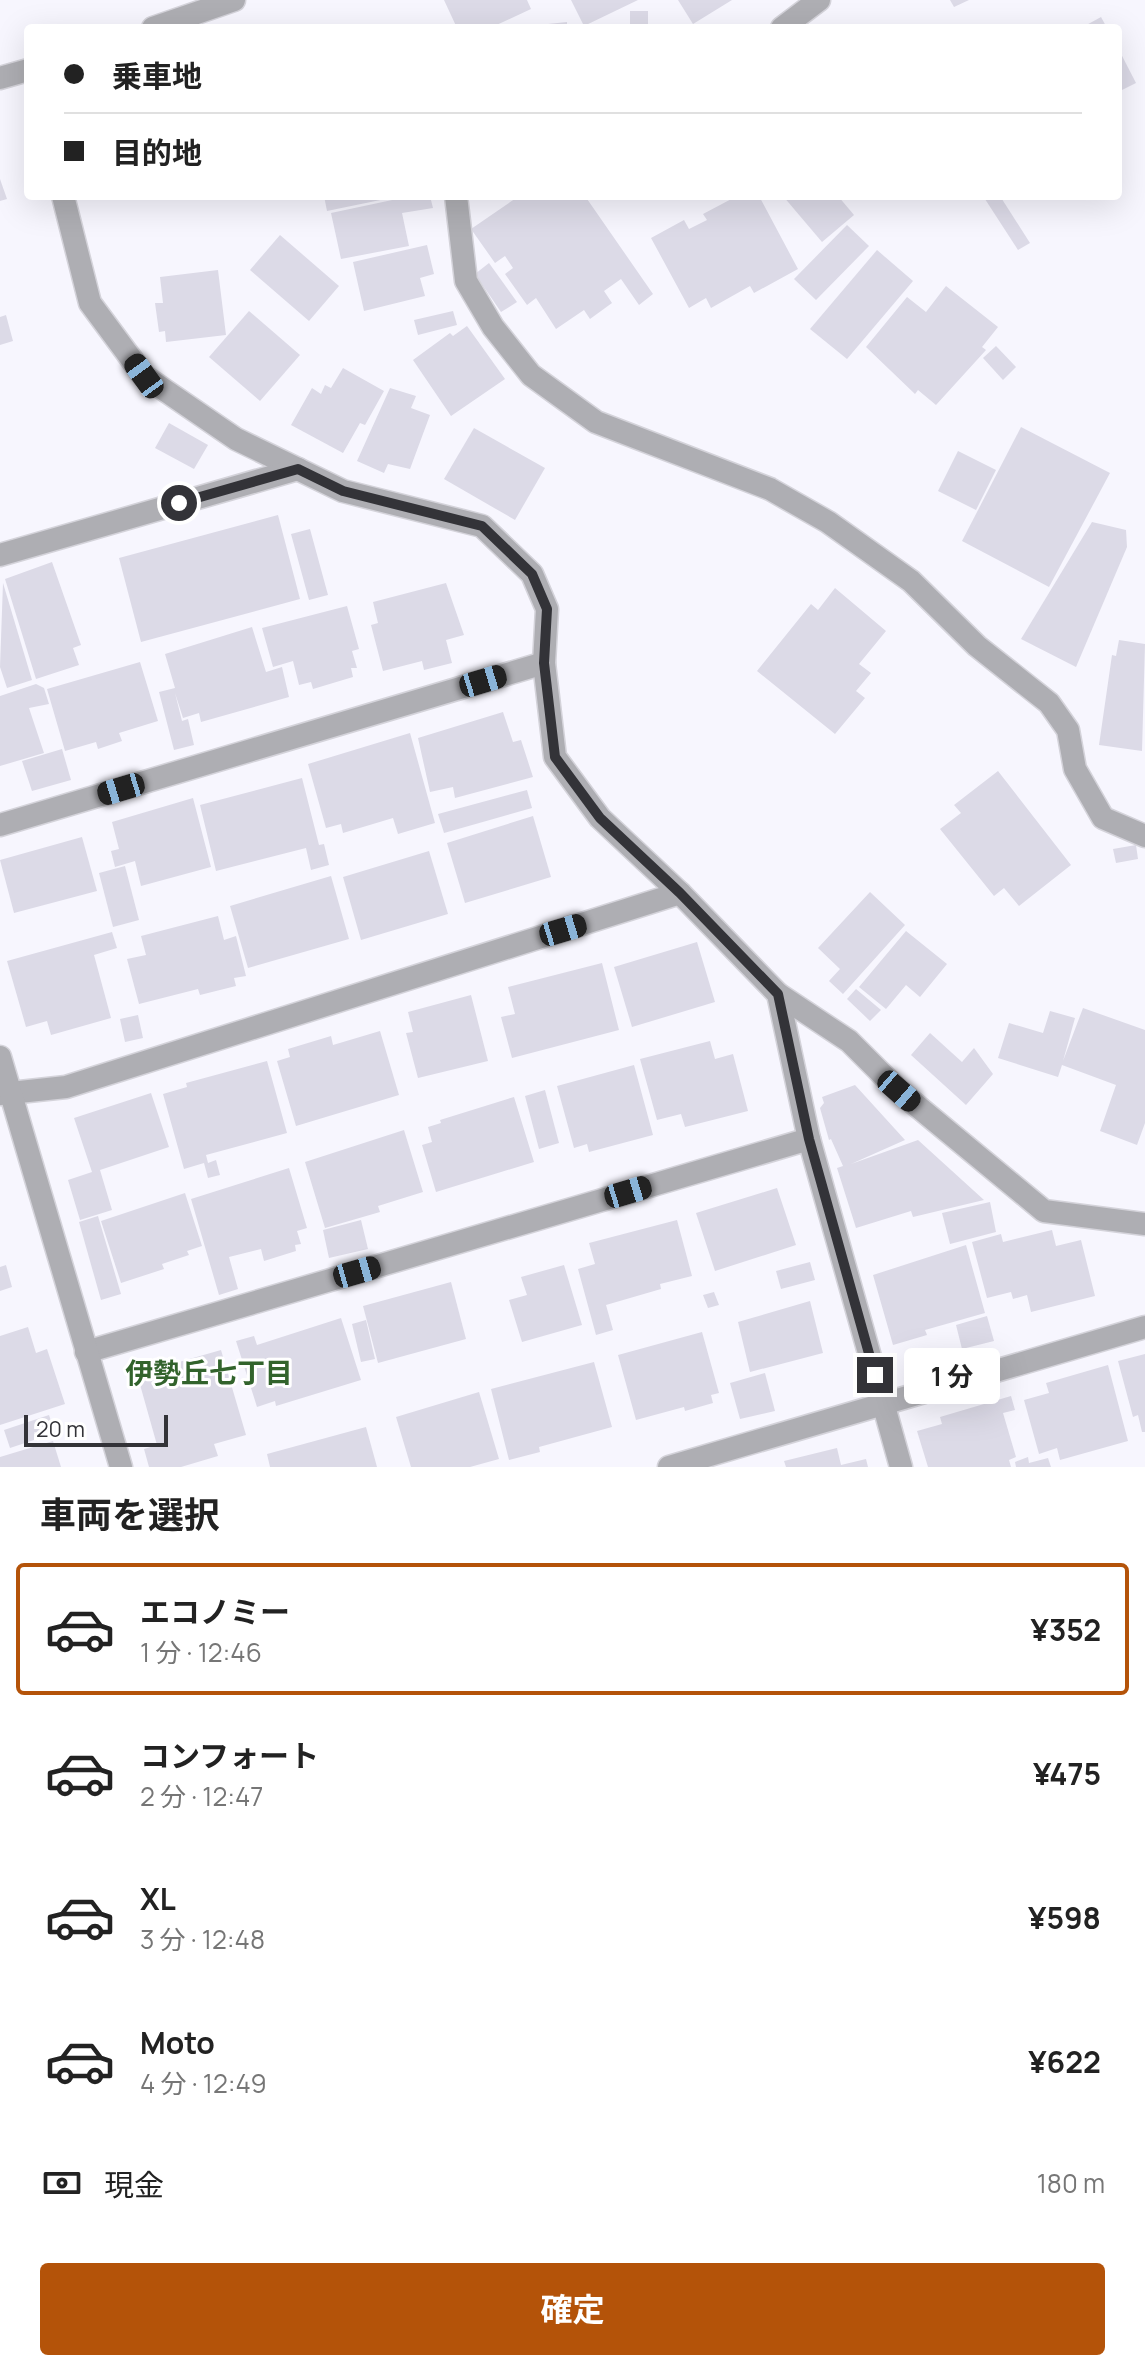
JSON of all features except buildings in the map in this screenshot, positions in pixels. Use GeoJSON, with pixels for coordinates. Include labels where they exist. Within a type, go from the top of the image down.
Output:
{"type":"FeatureCollection","features":[{"type":"Feature","properties":{"kind":"street"},"geometry":{"type":"LineString","coordinates":[[165,24],[234,0]]}},
{"type":"Feature","properties":{"kind":"street"},"geometry":{"type":"LineString","coordinates":[[787,24],[819,0]]}},
{"type":"Feature","properties":{"kind":"street"},"geometry":{"type":"LineString","coordinates":[[0,78],[24,71]]}},
{"type":"Feature","properties":{"kind":"street"},"geometry":{"type":"LineString","coordinates":[[64,200],[90,303],[144,376],[236,439],[343,491],[482,526],[532,574],[547,609],[544,663],[555,757],[600,818],[680,893],[778,994],[849,1041],[899,1091],[1044,1211],[1145,1224]]}},
{"type":"Feature","properties":{"kind":"street"},"geometry":{"type":"LineString","coordinates":[[456,200],[466,281],[493,327],[531,375],[596,422],[770,489],[828,522],[911,581],[977,646],[1049,703],[1068,730],[1075,769],[1103,818],[1145,836]]}},
{"type":"Feature","properties":{"kind":"street"},"geometry":{"type":"LineString","coordinates":[[0,555],[298,469]]}},
{"type":"Feature","properties":{"kind":"street"},"geometry":{"type":"LineString","coordinates":[[0,825],[544,663]]}},
{"type":"Feature","properties":{"kind":"street"},"geometry":{"type":"LineString","coordinates":[[5,1093],[66,1087],[680,893]]}},
{"type":"Feature","properties":{"kind":"street"},"geometry":{"type":"LineString","coordinates":[[778,994],[809,1139],[901,1467]]}},
{"type":"Feature","properties":{"kind":"street"},"geometry":{"type":"LineString","coordinates":[[0,1057],[5,1093],[121,1467]]}},
{"type":"Feature","properties":{"kind":"street"},"geometry":{"type":"LineString","coordinates":[[86,1352],[809,1139]]}},
{"type":"Feature","properties":{"kind":"street"},"geometry":{"type":"LineString","coordinates":[[669,1467],[1145,1327]]}},
{"type":"Feature","properties":{"kind":"district","name":"伊勢丘七丁目"},"geometry":{"type":"Point","coordinates":[209,1372]}},
{"type":"Feature","properties":{"kind":"route"},"geometry":{"type":"LineString","coordinates":[[179,503],[298,469],[343,491],[482,526],[532,574],[547,609],[544,663],[555,757],[600,818],[680,893],[778,994],[809,1139],[875,1375]]}}]}
